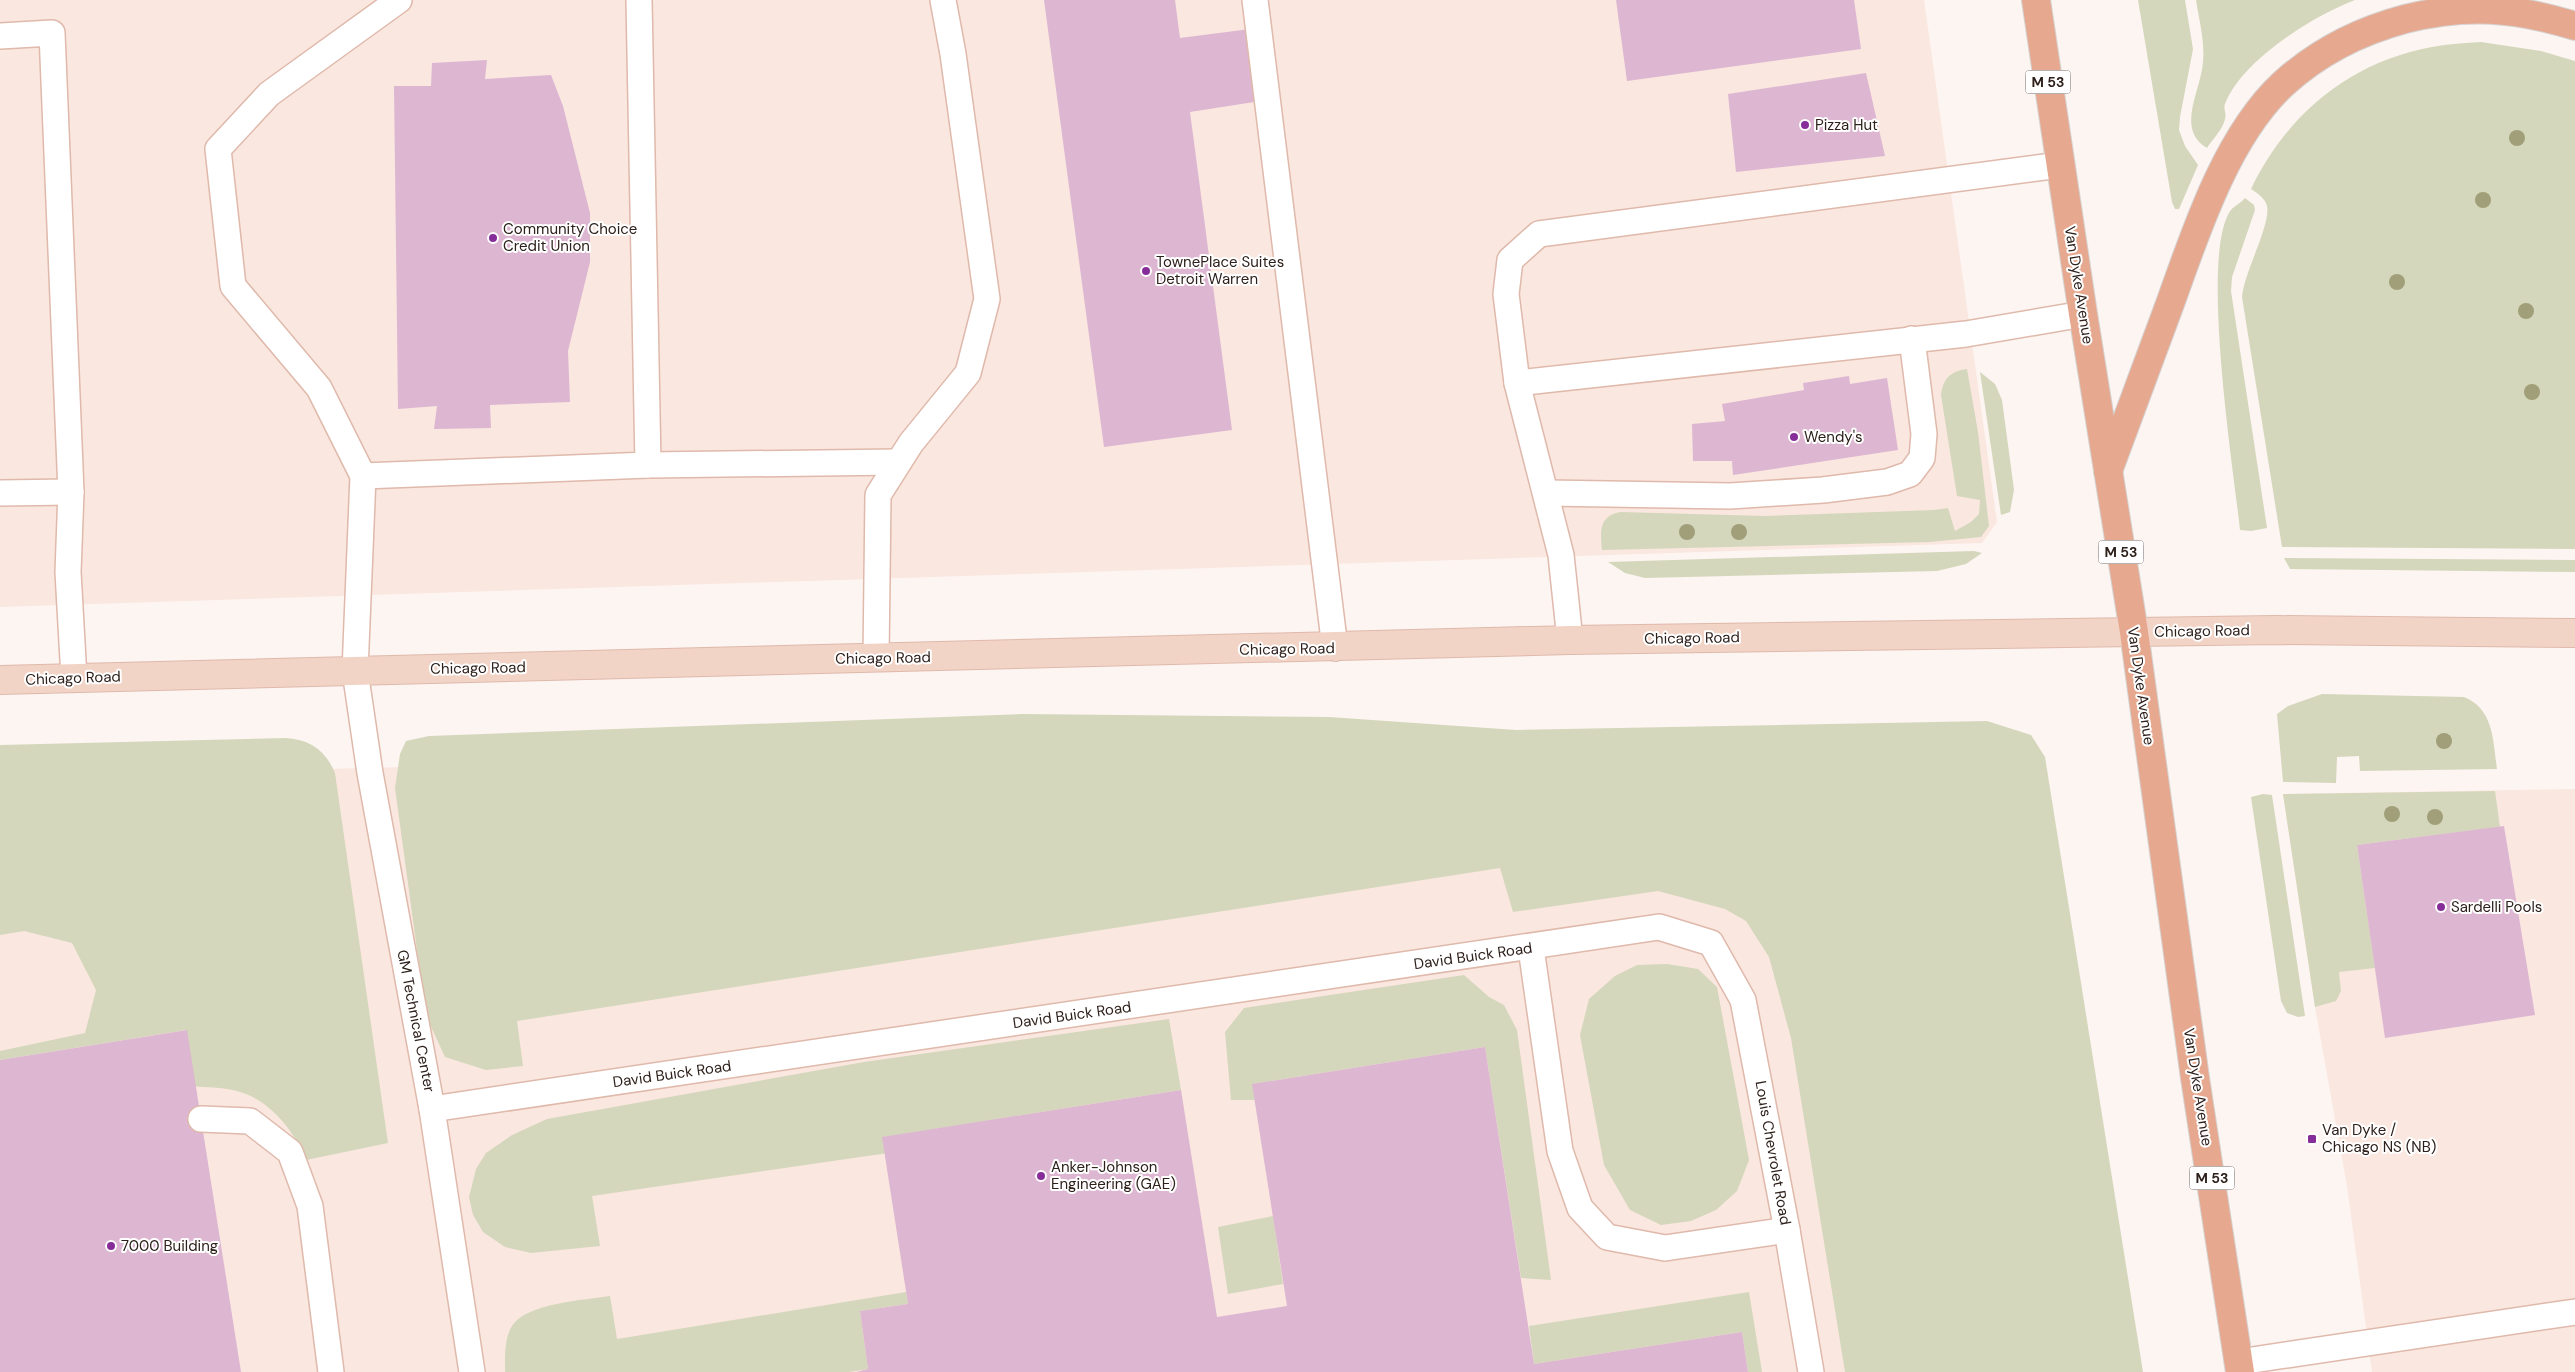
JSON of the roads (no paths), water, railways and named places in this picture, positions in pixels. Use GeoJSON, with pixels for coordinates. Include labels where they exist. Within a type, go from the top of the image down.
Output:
{"type":"FeatureCollection","features":[{"type":"Feature","properties":{"kind":"main road","name":"Van Dyke Avenue"},"geometry":{"type":"LineString","coordinates":[[2036,0],[2083,314],[2134,632],[2195,1078],[2240,1367]]}},
{"type":"Feature","properties":{"kind":"main road"},"geometry":{"type":"LineString","coordinates":[[2108,472],[2204,210],[2249,126],[2282,85],[2329,50],[2380,26],[2438,11],[2493,8],[2545,16],[2575,26]]}},
{"type":"Feature","properties":{"kind":"main road","name":"Chicago Road"},"geometry":{"type":"LineString","coordinates":[[0,680],[1335,648],[1570,640],[2284,630],[2575,633]]}},
{"type":"Feature","properties":{"kind":"lane"},"geometry":{"type":"LineString","coordinates":[[400,0],[269,94],[218,148],[233,286],[319,388],[363,476],[648,465],[898,462]]}},
{"type":"Feature","properties":{"kind":"lane"},"geometry":{"type":"LineString","coordinates":[[639,0],[648,465]]}},
{"type":"Feature","properties":{"kind":"lane"},"geometry":{"type":"LineString","coordinates":[[876,658],[878,495],[911,443],[968,373],[987,299],[955,64],[943,0]]}},
{"type":"Feature","properties":{"kind":"lane"},"geometry":{"type":"LineString","coordinates":[[1255,0],[1335,648]]}},
{"type":"Feature","properties":{"kind":"lane"},"geometry":{"type":"LineString","coordinates":[[0,36],[52,33],[71,492],[68,572],[74,678]]}},
{"type":"Feature","properties":{"kind":"lane"},"geometry":{"type":"LineString","coordinates":[[1570,640],[1561,555],[1547,492],[1517,382],[1506,294],[1510,260],[1540,234],[2060,164]]}},
{"type":"Feature","properties":{"kind":"lane"},"geometry":{"type":"LineString","coordinates":[[1517,382],[1966,334],[2083,314]]}},
{"type":"Feature","properties":{"kind":"lane"},"geometry":{"type":"LineString","coordinates":[[1547,492],[1730,496],[1822,490],[1886,482],[1910,474],[1922,458],[1924,434],[1912,340]]}},
{"type":"Feature","properties":{"kind":"lane","name":"GM Technical Center"},"geometry":{"type":"LineString","coordinates":[[363,476],[355,671],[370,773],[432,1109],[472,1372]]}},
{"type":"Feature","properties":{"kind":"lane"},"geometry":{"type":"LineString","coordinates":[[0,494],[71,492]]}},
{"type":"Feature","properties":{"kind":"lane","name":"David Buick Road"},"geometry":{"type":"LineString","coordinates":[[432,1109],[1531,948],[1659,927],[1711,943]]}},
{"type":"Feature","properties":{"kind":"lane","name":"Louis Chevrolet Road"},"geometry":{"type":"LineString","coordinates":[[1711,943],[1743,1000],[1787,1230],[1811,1372]]}},
{"type":"Feature","properties":{"kind":"lane"},"geometry":{"type":"LineString","coordinates":[[1531,948],[1560,1151],[1580,1208],[1607,1237],[1665,1248],[1787,1230]]}},
{"type":"Feature","properties":{"kind":"lane"},"geometry":{"type":"LineString","coordinates":[[201,1119],[250,1121],[290,1152],[310,1206],[331,1372]]}},
{"type":"Feature","properties":{"kind":"lane"},"geometry":{"type":"LineString","coordinates":[[2240,1367],[2575,1312]]}},
{"type":"Feature","properties":{"kind":"place","name":"Pizza Hut"},"geometry":{"type":"Point","coordinates":[1805,125]}},
{"type":"Feature","properties":{"kind":"place","name":"Community Choice Credit Union"},"geometry":{"type":"Point","coordinates":[493,238]}},
{"type":"Feature","properties":{"kind":"place","name":"TownePlace Suites Detroit Warren"},"geometry":{"type":"Point","coordinates":[1146,271]}},
{"type":"Feature","properties":{"kind":"place","name":"Wendy's"},"geometry":{"type":"Point","coordinates":[1794,437]}},
{"type":"Feature","properties":{"kind":"place","name":"Sardelli Pools"},"geometry":{"type":"Point","coordinates":[2441,907]}},
{"type":"Feature","properties":{"kind":"place","name":"Van Dyke / Chicago NS (NB)"},"geometry":{"type":"Point","coordinates":[2312,1139]}},
{"type":"Feature","properties":{"kind":"place","name":"Anker-Johnson Engineering (GAE)"},"geometry":{"type":"Point","coordinates":[1041,1176]}},
{"type":"Feature","properties":{"kind":"place","name":"7000 Building"},"geometry":{"type":"Point","coordinates":[111,1246]}}]}
